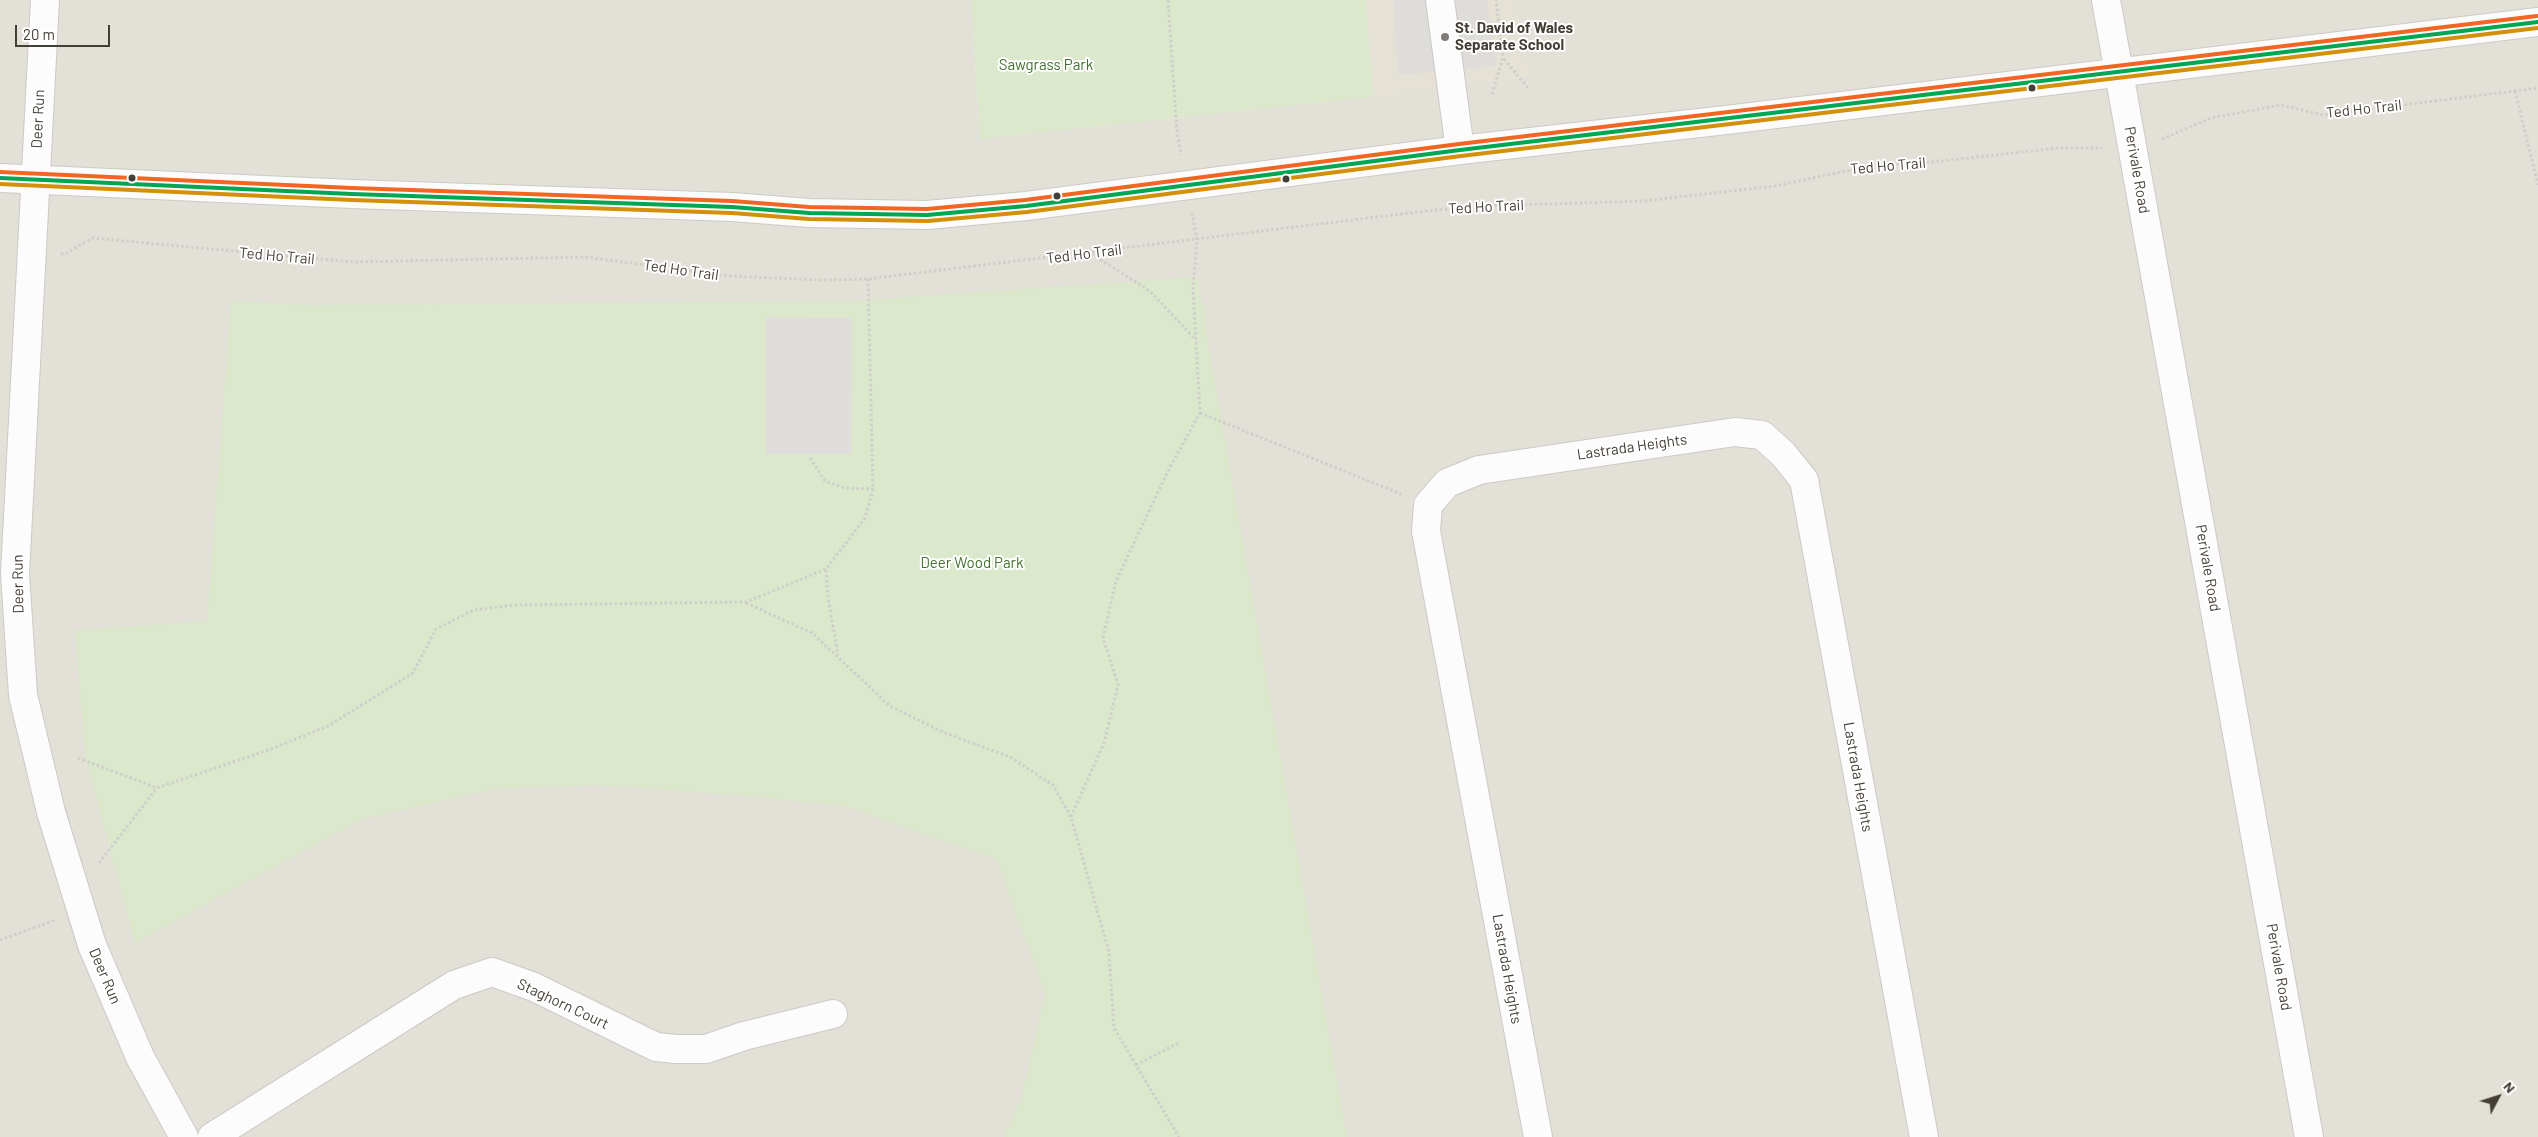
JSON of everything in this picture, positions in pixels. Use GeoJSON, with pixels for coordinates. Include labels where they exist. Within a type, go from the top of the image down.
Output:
{"type":"FeatureCollection","features":[{"type":"Feature","properties":{"kind":"street","name":"Deer Run"},"geometry":{"type":"LineString","coordinates":[[45,0],[34,180],[16,574],[23,695],[51,812],[92,945],[140,1057],[184,1137]]}},
{"type":"Feature","properties":{"kind":"street"},"geometry":{"type":"LineString","coordinates":[[1440,0],[1460,150]]}},
{"type":"Feature","properties":{"kind":"street","name":"Perivale Road"},"geometry":{"type":"LineString","coordinates":[[2106,0],[2309,1137]]}},
{"type":"Feature","properties":{"kind":"street"},"geometry":{"type":"LineString","coordinates":[[0,178],[352,194],[732,207],[809,213],[927,215],[1026,206],[1460,150],[2538,22]]}},
{"type":"Feature","properties":{"kind":"street","name":"Lastrada Heights"},"geometry":{"type":"LineString","coordinates":[[1538,1137],[1426,532],[1428,505],[1448,483],[1479,470],[1735,432],[1762,435],[1783,454],[1804,480],[1924,1137]]}},
{"type":"Feature","properties":{"kind":"street","name":"Staghorn Court"},"geometry":{"type":"LineString","coordinates":[[212,1137],[454,985],[492,972],[534,987],[656,1047],[706,1049],[744,1036],[833,1014]]}},
{"type":"Feature","properties":{"kind":"path"},"geometry":{"type":"LineString","coordinates":[[1168,0],[1177,132],[1180,150]]}},
{"type":"Feature","properties":{"kind":"path"},"geometry":{"type":"LineString","coordinates":[[1492,94],[1503,58],[1496,0]]}},
{"type":"Feature","properties":{"kind":"path"},"geometry":{"type":"LineString","coordinates":[[1503,58],[1529,89]]}},
{"type":"Feature","properties":{"kind":"path","name":"Ted Ho Trail"},"geometry":{"type":"LineString","coordinates":[[2166,139],[2211,118],[2281,105],[2323,115],[2538,88]]}},
{"type":"Feature","properties":{"kind":"path"},"geometry":{"type":"LineString","coordinates":[[2515,91],[2538,185]]}},
{"type":"Feature","properties":{"kind":"path","name":"Ted Ho Trail"},"geometry":{"type":"LineString","coordinates":[[65,254],[92,238],[353,262],[585,257],[728,276],[822,280],[868,279],[1092,254],[1426,211],[1482,206],[1643,201],[1775,186],[1879,164],[1914,164],[2058,148],[2104,148]]}},
{"type":"Feature","properties":{"kind":"path"},"geometry":{"type":"LineString","coordinates":[[1071,817],[1104,742],[1118,685],[1103,638],[1116,581],[1168,471],[1200,413],[1194,338],[1193,288],[1198,240],[1193,218]]}},
{"type":"Feature","properties":{"kind":"path"},"geometry":{"type":"LineString","coordinates":[[1092,254],[1151,292],[1194,338]]}},
{"type":"Feature","properties":{"kind":"path"},"geometry":{"type":"LineString","coordinates":[[0,940],[78,902],[157,788],[271,749],[328,726],[413,673],[436,629],[474,610],[514,605],[746,602],[826,570],[865,518],[872,489],[868,279]]}},
{"type":"Feature","properties":{"kind":"path"},"geometry":{"type":"LineString","coordinates":[[1200,413],[1428,505]]}},
{"type":"Feature","properties":{"kind":"path"},"geometry":{"type":"LineString","coordinates":[[810,458],[824,481],[845,488],[872,489]]}},
{"type":"Feature","properties":{"kind":"path"},"geometry":{"type":"LineString","coordinates":[[826,570],[828,598],[838,656]]}},
{"type":"Feature","properties":{"kind":"path"},"geometry":{"type":"LineString","coordinates":[[746,602],[812,633],[890,706],[945,733],[1010,757],[1053,785],[1071,817],[1109,952],[1114,1028],[1179,1137]]}},
{"type":"Feature","properties":{"kind":"path"},"geometry":{"type":"LineString","coordinates":[[78,758],[157,788]]}},
{"type":"Feature","properties":{"kind":"path"},"geometry":{"type":"LineString","coordinates":[[1136,1065],[1178,1043]]}},
{"type":"Feature","properties":{"kind":"shaded area"},"geometry":{"type":"Polygon","coordinates":[[[0,0],[971,0],[980,139],[1373,97],[1528,75],[1515,0],[2538,0],[2538,1137],[0,1137],[0,0]]]}},
{"type":"Feature","properties":{"kind":"shaded area","name":"St. David of Wales Separate School"},"geometry":{"type":"Polygon","coordinates":[[[1366,0],[1515,0],[1528,75],[1373,97],[1366,0]]]}},
{"type":"Feature","properties":{"kind":"shaded area"},"geometry":{"type":"Polygon","coordinates":[[[1393,0],[1487,0],[1496,66],[1398,75],[1393,0]]]}},
{"type":"Feature","properties":{"kind":"shaded area"},"geometry":{"type":"Polygon","coordinates":[[[766,317],[852,318],[851,454],[766,454],[766,317]]]}},
{"type":"Feature","properties":{"kind":"green space","name":"Sawgrass Park"},"geometry":{"type":"Polygon","coordinates":[[[971,0],[1366,0],[1373,97],[980,139],[971,0]]]}},
{"type":"Feature","properties":{"kind":"green space","name":"Deer Wood Park"},"geometry":{"type":"Polygon","coordinates":[[[1197,277],[1202,305],[1205,306],[1206,331],[1347,1137],[1004,1137],[1022,1096],[1045,994],[996,859],[844,806],[748,796],[598,785],[495,789],[363,819],[135,943],[85,756],[75,630],[207,621],[231,301],[311,305],[849,301],[1197,277]]]}},
{"type":"Feature","properties":{"kind":"transit line"},"geometry":{"type":"LineString","coordinates":[[0,172],[352,188],[732,201],[809,207],[927,209],[1025,200],[1459,144],[2537,16]]}},
{"type":"Feature","properties":{"kind":"transit line"},"geometry":{"type":"LineString","coordinates":[[0,178],[352,194],[732,207],[809,213],[927,215],[1026,206],[1460,150],[2538,22]]}},
{"type":"Feature","properties":{"kind":"transit line"},"geometry":{"type":"LineString","coordinates":[[0,184],[352,200],[732,213],[809,219],[928,221],[1027,212],[1461,156],[2538,28]]}},
{"type":"Feature","properties":{"kind":"place","name":"St. David of Wales Separate School"},"geometry":{"type":"Point","coordinates":[1445,37]}}]}
